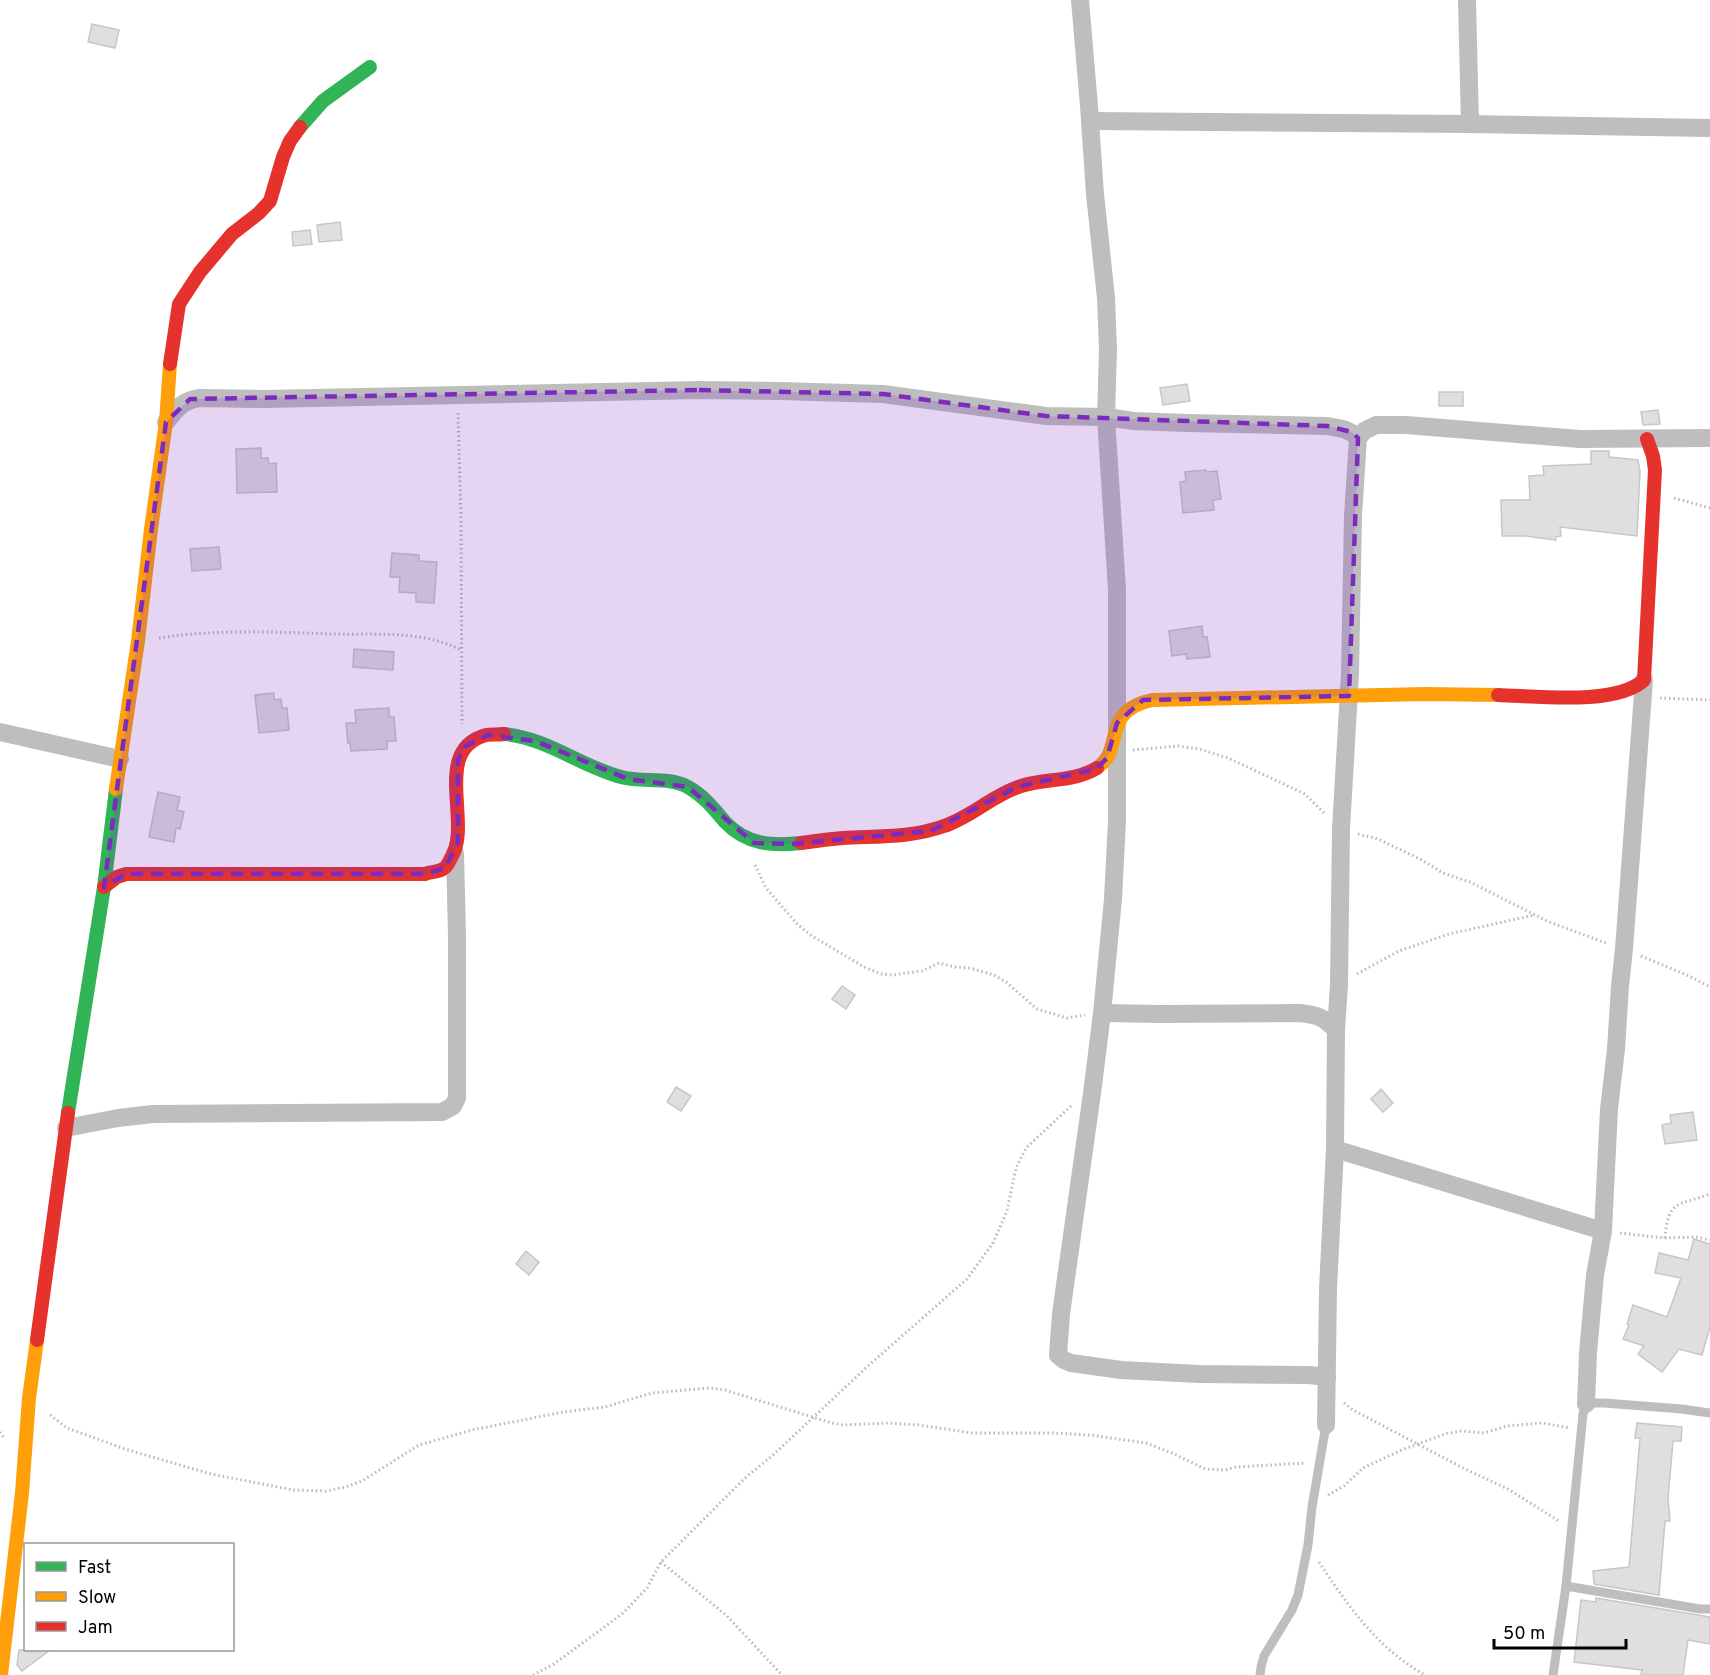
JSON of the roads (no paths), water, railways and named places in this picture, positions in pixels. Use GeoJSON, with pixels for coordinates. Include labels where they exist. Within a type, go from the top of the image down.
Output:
{"type":"FeatureCollection","features":[{"type":"Feature","properties":{"kind":"street"},"geometry":{"type":"LineString","coordinates":[[1080,0],[1108,349],[1106,417],[1118,590],[1117,821],[1113,899],[1094,1086],[1061,1314],[1058,1352],[1060,1357],[1071,1363],[1121,1370],[1326,1377]]}},
{"type":"Feature","properties":{"kind":"street"},"geometry":{"type":"LineString","coordinates":[[1467,0],[1470,124]]}},
{"type":"Feature","properties":{"kind":"street"},"geometry":{"type":"LineString","coordinates":[[1,1675],[22,1493],[29,1398],[66,1128],[104,887],[138,641],[179,304],[200,272],[232,234],[259,213],[270,201],[283,157],[290,141],[302,124],[323,100],[370,67]]}},
{"type":"Feature","properties":{"kind":"street"},"geometry":{"type":"LineString","coordinates":[[1090,121],[1710,128]]}},
{"type":"Feature","properties":{"kind":"street"},"geometry":{"type":"LineString","coordinates":[[166,422],[177,407],[190,399],[200,398],[264,399],[699,390],[883,394],[1046,416],[1106,417],[1134,421],[1187,423],[1328,426],[1342,428],[1352,432],[1358,438]]}},
{"type":"Feature","properties":{"kind":"street"},"geometry":{"type":"LineString","coordinates":[[1326,1425],[1328,1289],[1335,1149],[1336,1030],[1340,985],[1341,829],[1349,696],[1353,516],[1358,438],[1364,431],[1376,425],[1406,425],[1580,439],[1710,438]]}},
{"type":"Feature","properties":{"kind":"street"},"geometry":{"type":"LineString","coordinates":[[1585,1409],[1595,1275],[1603,1231],[1609,1109],[1616,1049],[1648,628],[1656,470],[1647,439]]}},
{"type":"Feature","properties":{"kind":"street"},"geometry":{"type":"LineString","coordinates":[[104,887],[126,873],[257,876],[425,874],[445,868],[455,853],[458,843],[456,794],[458,760],[464,747],[474,739],[488,735],[516,736],[535,741],[612,775],[628,779],[674,782],[688,787],[713,807],[741,836],[754,843],[793,844],[931,831],[965,818],[1017,787],[1082,776],[1103,764],[1111,750],[1117,723],[1131,707],[1143,700],[1468,694],[1578,697],[1644,688]]}},
{"type":"Feature","properties":{"kind":"street"},"geometry":{"type":"LineString","coordinates":[[0,732],[120,759]]}},
{"type":"Feature","properties":{"kind":"street"},"geometry":{"type":"LineString","coordinates":[[66,1128],[153,1114],[442,1112],[453,1106],[457,1086],[455,853]]}},
{"type":"Feature","properties":{"kind":"street"},"geometry":{"type":"LineString","coordinates":[[1102,1013],[1300,1013],[1317,1015],[1336,1030]]}},
{"type":"Feature","properties":{"kind":"street"},"geometry":{"type":"LineString","coordinates":[[1335,1149],[1603,1231]]}},
{"type":"Feature","properties":{"kind":"street"},"geometry":{"type":"LineString","coordinates":[[0,1570],[14,1553]]}},
{"type":"Feature","properties":{"kind":"lane"},"geometry":{"type":"LineString","coordinates":[[1553,1675],[1566,1586],[1585,1409],[1615,1404],[1710,1413]]}},
{"type":"Feature","properties":{"kind":"lane"},"geometry":{"type":"LineString","coordinates":[[1260,1675],[1264,1656],[1292,1610],[1298,1595],[1326,1425]]}},
{"type":"Feature","properties":{"kind":"lane"},"geometry":{"type":"LineString","coordinates":[[1566,1586],[1710,1610]]}}]}
